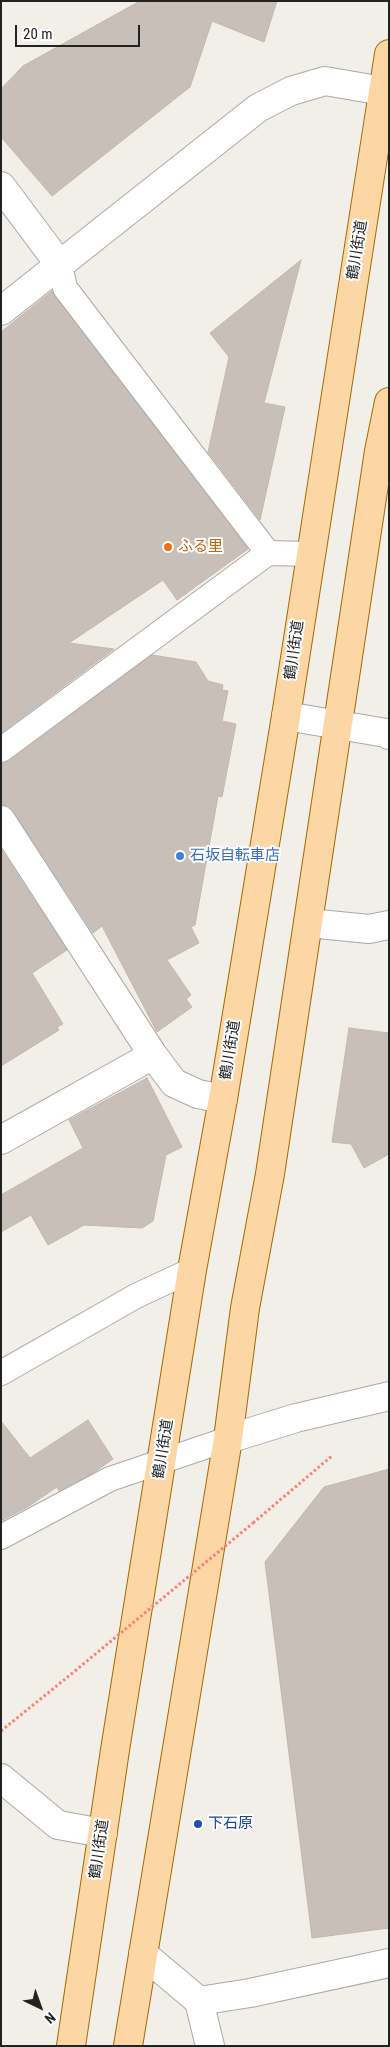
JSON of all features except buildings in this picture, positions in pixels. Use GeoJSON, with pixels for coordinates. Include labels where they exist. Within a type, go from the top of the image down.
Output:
{"type":"FeatureCollection","features":[{"type":"Feature","properties":{"kind":"main road","name":"鶴川街道"},"geometry":{"type":"LineString","coordinates":[[71,2046],[115,1750],[192,1270],[223,1099],[286,716],[389,54]]}},
{"type":"Feature","properties":{"kind":"main road"},"geometry":{"type":"LineString","coordinates":[[128,2046],[228,1440],[245,1308],[270,1174],[389,402]]}},
{"type":"Feature","properties":{"kind":"street"},"geometry":{"type":"LineString","coordinates":[[1,311],[258,108],[291,92],[325,81],[383,91]]}},
{"type":"Feature","properties":{"kind":"street"},"geometry":{"type":"LineString","coordinates":[[1,186],[60,265]]}},
{"type":"Feature","properties":{"kind":"street"},"geometry":{"type":"LineString","coordinates":[[286,716],[386,732],[389,735]]}},
{"type":"Feature","properties":{"kind":"street"},"geometry":{"type":"LineString","coordinates":[[1,820],[153,1054],[174,1083],[198,1094],[223,1099]]}},
{"type":"Feature","properties":{"kind":"street"},"geometry":{"type":"LineString","coordinates":[[309,923],[369,929],[389,925]]}},
{"type":"Feature","properties":{"kind":"street"},"geometry":{"type":"LineString","coordinates":[[1,1140],[153,1054]]}},
{"type":"Feature","properties":{"kind":"street"},"geometry":{"type":"LineString","coordinates":[[228,1440],[296,1418],[389,1396]]}},
{"type":"Feature","properties":{"kind":"street"},"geometry":{"type":"LineString","coordinates":[[1,1778],[58,1825],[103,1833]]}},
{"type":"Feature","properties":{"kind":"street"},"geometry":{"type":"LineString","coordinates":[[143,1954],[199,2001],[210,2046]]}},
{"type":"Feature","properties":{"kind":"street"},"geometry":{"type":"LineString","coordinates":[[199,2001],[250,1993],[389,1963]]}},
{"type":"Feature","properties":{"kind":"lane"},"geometry":{"type":"LineString","coordinates":[[60,265],[65,288],[268,553]]}},
{"type":"Feature","properties":{"kind":"lane"},"geometry":{"type":"LineString","coordinates":[[1,750],[268,553],[310,554]]}},
{"type":"Feature","properties":{"kind":"lane"},"geometry":{"type":"LineString","coordinates":[[1,1373],[136,1296],[192,1270]]}},
{"type":"Feature","properties":{"kind":"lane"},"geometry":{"type":"LineString","coordinates":[[1,1537],[110,1479],[228,1440]]}},
{"type":"Feature","properties":{"kind":"path"},"geometry":{"type":"LineString","coordinates":[[1,1731],[253,1524],[333,1455]]}},
{"type":"Feature","properties":{"kind":"place","name":"ふる里"},"geometry":{"type":"Point","coordinates":[168,547]}},
{"type":"Feature","properties":{"kind":"place","name":"石坂自転車店"},"geometry":{"type":"Point","coordinates":[180,856]}},
{"type":"Feature","properties":{"kind":"place","name":"下石原"},"geometry":{"type":"Point","coordinates":[198,1824]}}]}
